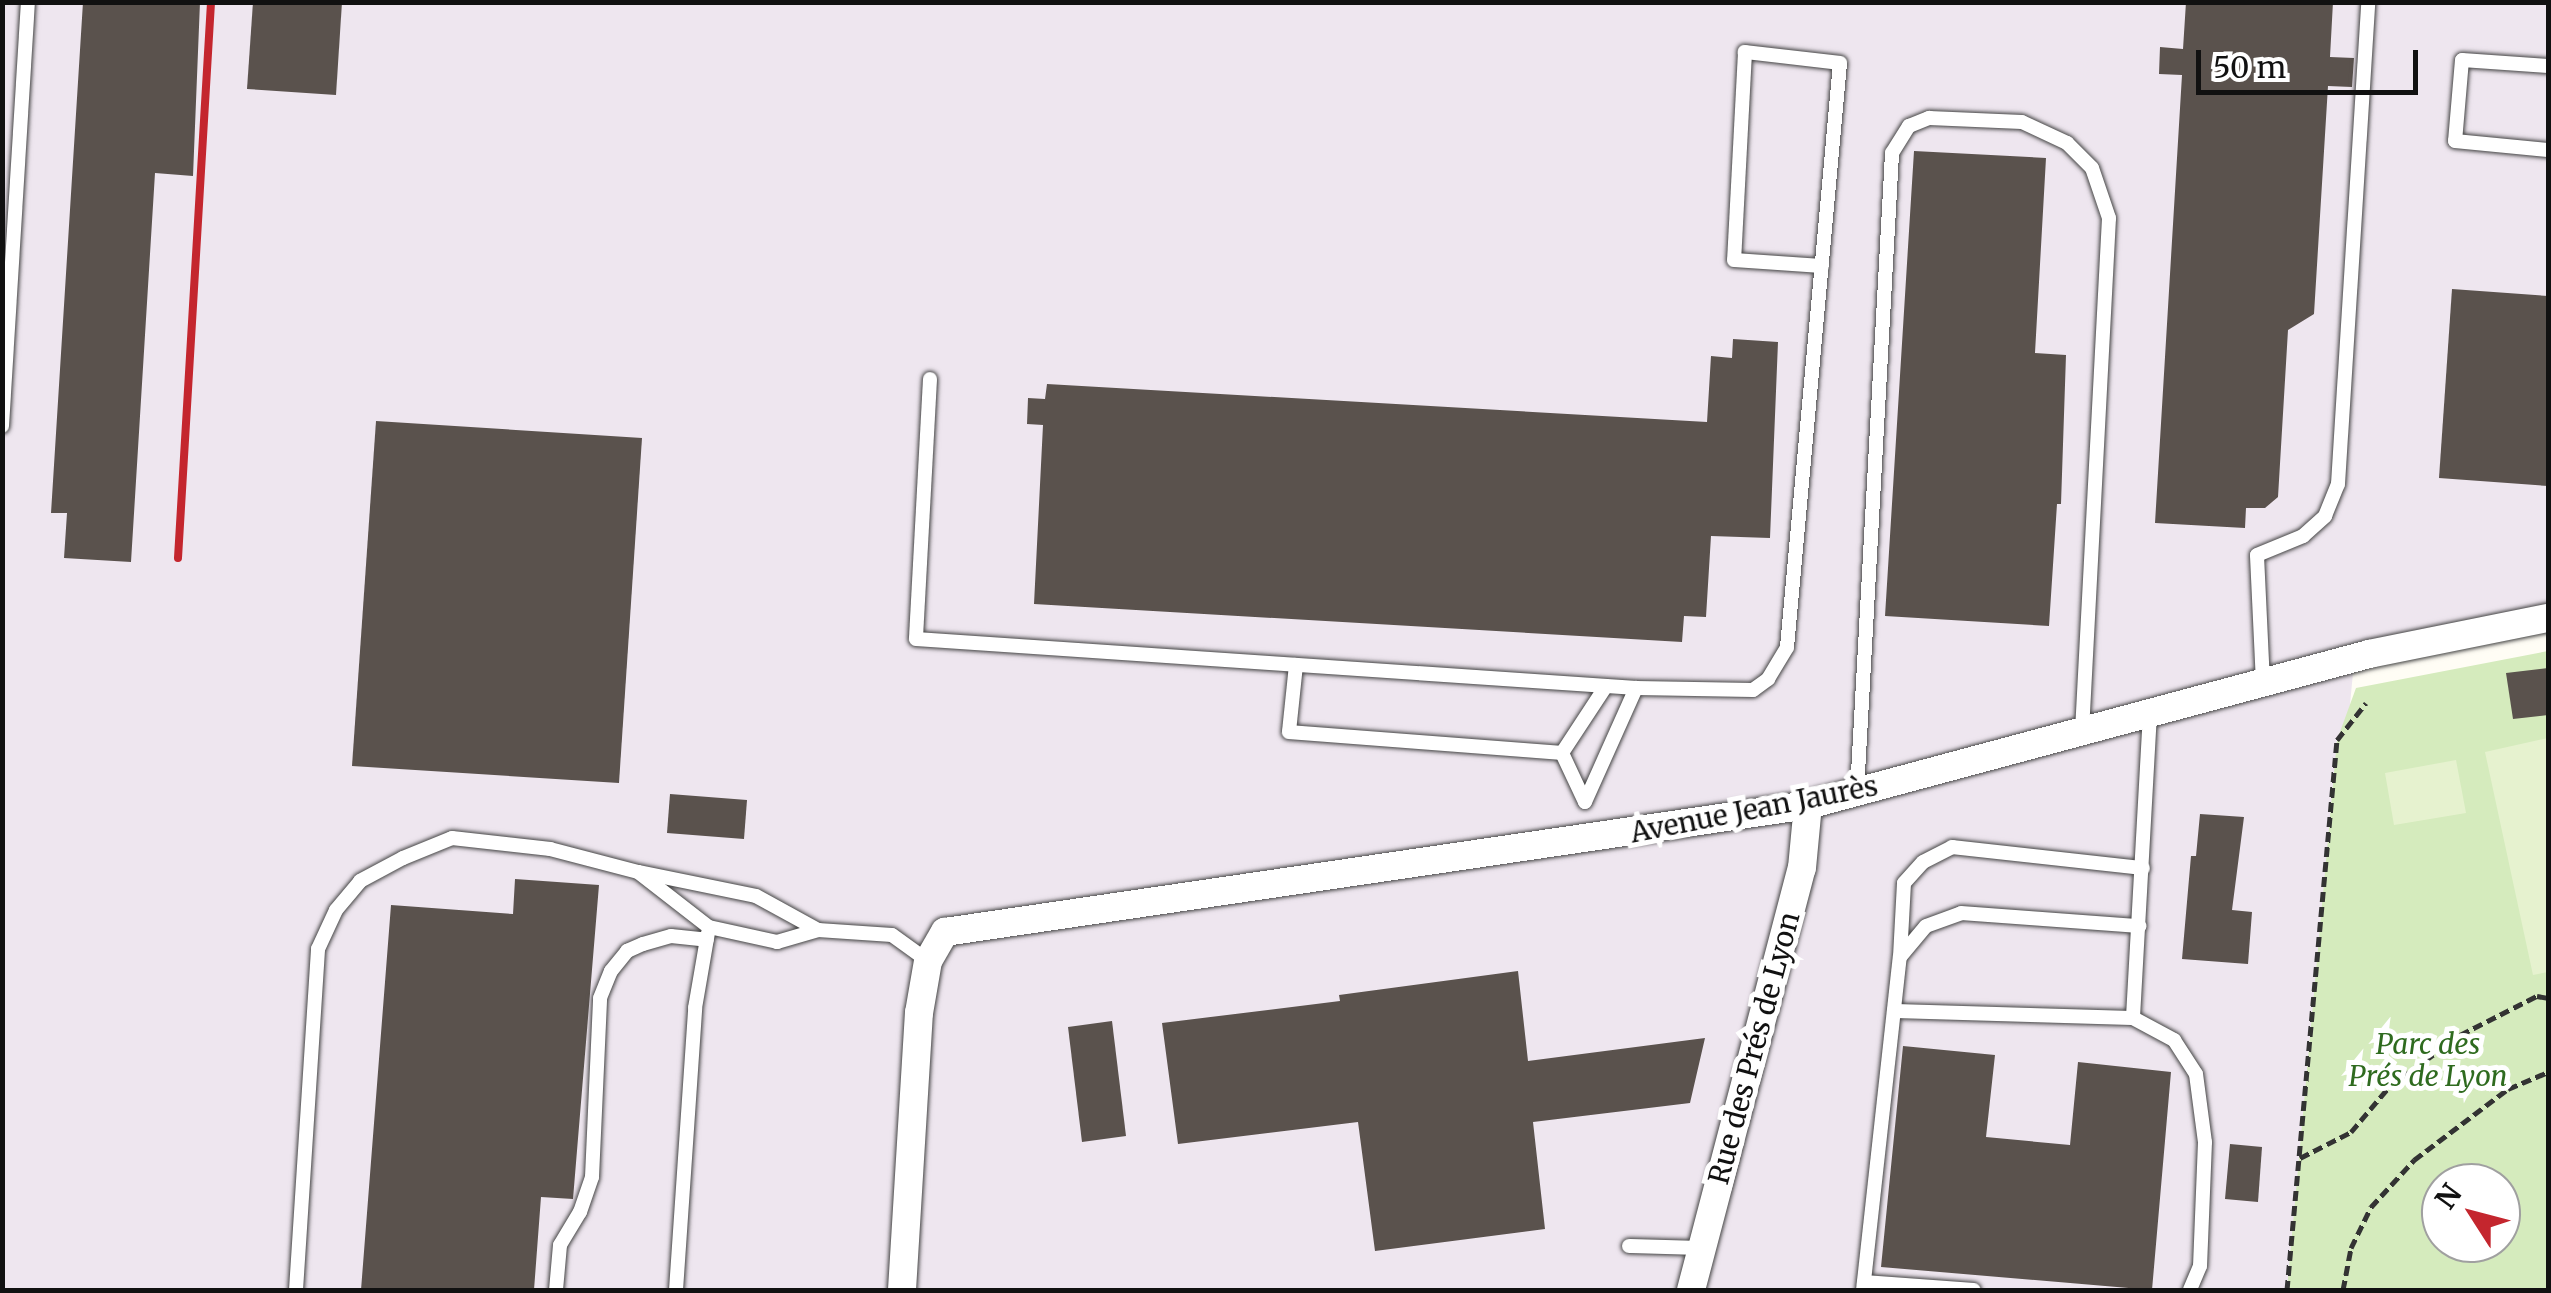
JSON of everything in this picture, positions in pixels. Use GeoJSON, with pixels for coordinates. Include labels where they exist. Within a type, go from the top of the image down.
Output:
{"type":"FeatureCollection","features":[{"type":"Feature","properties":{"kind":"street","name":"Avenue Jean Jaurès"},"geometry":{"type":"LineString","coordinates":[[928,961],[946,932],[1592,840],[1808,805],[2369,654],[2548,618]]}},
{"type":"Feature","properties":{"kind":"street","name":"Rue des Prés de Lyon"},"geometry":{"type":"LineString","coordinates":[[1691,1290],[1802,868],[1808,805]]}},
{"type":"Feature","properties":{"kind":"street"},"geometry":{"type":"LineString","coordinates":[[902,1290],[919,1013],[928,961]]}},
{"type":"Feature","properties":{"kind":"lane"},"geometry":{"type":"LineString","coordinates":[[2,426],[28,2]]}},
{"type":"Feature","properties":{"kind":"lane"},"geometry":{"type":"LineString","coordinates":[[2263,683],[2257,554],[2303,536],[2325,516],[2338,484],[2368,2]]}},
{"type":"Feature","properties":{"kind":"lane"},"geometry":{"type":"LineString","coordinates":[[930,379],[916,639],[1636,688],[1753,690],[1768,679],[1787,647],[1822,266],[1840,63],[1744,52],[1734,260],[1822,266]]}},
{"type":"Feature","properties":{"kind":"lane"},"geometry":{"type":"LineString","coordinates":[[2548,66],[2462,60],[2455,142],[2548,150]]}},
{"type":"Feature","properties":{"kind":"lane"},"geometry":{"type":"LineString","coordinates":[[1857,792],[1892,153],[1909,126],[1929,118],[2022,122],[2067,143],[2092,168],[2109,218],[2082,732]]}},
{"type":"Feature","properties":{"kind":"lane"},"geometry":{"type":"LineString","coordinates":[[1296,665],[1289,732],[1562,753]]}},
{"type":"Feature","properties":{"kind":"lane"},"geometry":{"type":"LineString","coordinates":[[1562,753],[1606,686]]}},
{"type":"Feature","properties":{"kind":"lane"},"geometry":{"type":"LineString","coordinates":[[1584,802],[1636,688]]}},
{"type":"Feature","properties":{"kind":"lane"},"geometry":{"type":"LineString","coordinates":[[2133,1018],[2150,713]]}},
{"type":"Feature","properties":{"kind":"lane"},"geometry":{"type":"LineString","coordinates":[[1562,753],[1584,802],[1592,840]]}},
{"type":"Feature","properties":{"kind":"lane"},"geometry":{"type":"LineString","coordinates":[[296,1290],[318,949],[336,910],[360,880],[452,838],[550,849],[756,896],[818,930]]}},
{"type":"Feature","properties":{"kind":"lane"},"geometry":{"type":"LineString","coordinates":[[1974,1290],[1864,1286],[1900,956],[1904,882],[1924,862],[1952,847],[2143,868]]}},
{"type":"Feature","properties":{"kind":"lane"},"geometry":{"type":"LineString","coordinates":[[638,872],[708,934]]}},
{"type":"Feature","properties":{"kind":"lane"},"geometry":{"type":"LineString","coordinates":[[1900,956],[1926,926],[1962,913],[2140,926]]}},
{"type":"Feature","properties":{"kind":"lane"},"geometry":{"type":"LineString","coordinates":[[556,1290],[560,1245],[580,1212],[592,1177],[600,998],[627,952],[671,936],[708,934],[777,942],[818,930],[892,935],[928,961]]}},
{"type":"Feature","properties":{"kind":"lane"},"geometry":{"type":"LineString","coordinates":[[676,1290],[695,1008],[708,934]]}},
{"type":"Feature","properties":{"kind":"lane"},"geometry":{"type":"LineString","coordinates":[[1894,1011],[2133,1018],[2174,1040],[2196,1074],[2205,1142],[2200,1266],[2190,1290]]}},
{"type":"Feature","properties":{"kind":"lane"},"geometry":{"type":"LineString","coordinates":[[1628,1246],[1702,1248]]}},
{"type":"Feature","properties":{"kind":"path"},"geometry":{"type":"LineString","coordinates":[[2287,1290],[2336,740],[2366,703]]}},
{"type":"Feature","properties":{"kind":"path"},"geometry":{"type":"LineString","coordinates":[[2299,1159],[2351,1132],[2389,1087],[2460,1035],[2537,996],[2548,998]]}},
{"type":"Feature","properties":{"kind":"path"},"geometry":{"type":"LineString","coordinates":[[2343,1290],[2350,1248],[2371,1207],[2414,1160],[2508,1089],[2548,1072]]}},
{"type":"Feature","properties":{"kind":"shaded area"},"geometry":{"type":"Polygon","coordinates":[[[3,3],[2548,3],[2548,616],[2354,662],[2295,1290],[3,1290],[3,3]]]}},
{"type":"Feature","properties":{"kind":"green space","name":"Parc des Prés de Lyon"},"geometry":{"type":"Polygon","coordinates":[[[2548,651],[2548,1290],[2287,1290],[2337,740],[2356,688],[2548,651]]]}},
{"type":"Feature","properties":{"kind":"green space"},"geometry":{"type":"Polygon","coordinates":[[[2548,738],[2548,972],[2533,975],[2485,752],[2548,738]]]}},
{"type":"Feature","properties":{"kind":"green space"},"geometry":{"type":"Polygon","coordinates":[[[2456,760],[2466,813],[2394,825],[2385,773],[2456,760]]]}},
{"type":"Feature","properties":{"kind":"building"},"geometry":{"type":"Polygon","coordinates":[[[83,2],[200,2],[193,176],[155,173],[131,562],[64,558],[67,513],[51,513],[83,2]]]}},
{"type":"Feature","properties":{"kind":"building"},"geometry":{"type":"Polygon","coordinates":[[[253,2],[342,2],[336,95],[247,89],[253,2]]]}},
{"type":"Feature","properties":{"kind":"building"},"geometry":{"type":"Polygon","coordinates":[[[2186,2],[2333,2],[2330,57],[2354,58],[2352,87],[2328,86],[2314,314],[2288,330],[2278,497],[2265,508],[2246,508],[2245,528],[2155,523],[2182,75],[2159,74],[2160,47],[2183,49],[2186,2]]]}},
{"type":"Feature","properties":{"kind":"building"},"geometry":{"type":"Polygon","coordinates":[[[1914,151],[2046,158],[2035,353],[2066,355],[2061,504],[2057,504],[2049,626],[1885,616],[1914,151]]]}},
{"type":"Feature","properties":{"kind":"building"},"geometry":{"type":"Polygon","coordinates":[[[2452,289],[2548,296],[2548,486],[2439,478],[2452,289]]]}},
{"type":"Feature","properties":{"kind":"building"},"geometry":{"type":"Polygon","coordinates":[[[1733,339],[1778,342],[1770,538],[1711,536],[1706,617],[1684,616],[1682,642],[1034,604],[1043,425],[1027,424],[1028,398],[1045,399],[1047,384],[1707,422],[1711,356],[1732,358],[1733,339]]]}},
{"type":"Feature","properties":{"kind":"building"},"geometry":{"type":"Polygon","coordinates":[[[376,421],[642,438],[619,783],[352,766],[376,421]]]}},
{"type":"Feature","properties":{"kind":"building"},"geometry":{"type":"Polygon","coordinates":[[[2548,668],[2548,715],[2513,719],[2506,673],[2548,668]]]}},
{"type":"Feature","properties":{"kind":"building"},"geometry":{"type":"Polygon","coordinates":[[[670,794],[747,800],[744,839],[667,833],[670,794]]]}},
{"type":"Feature","properties":{"kind":"building"},"geometry":{"type":"Polygon","coordinates":[[[2200,814],[2244,817],[2232,910],[2252,912],[2248,964],[2182,959],[2191,856],[2196,856],[2200,814]]]}},
{"type":"Feature","properties":{"kind":"building"},"geometry":{"type":"Polygon","coordinates":[[[515,879],[599,885],[573,1199],[541,1197],[534,1290],[361,1290],[391,905],[513,914],[515,879]]]}},
{"type":"Feature","properties":{"kind":"building"},"geometry":{"type":"Polygon","coordinates":[[[1518,971],[1528,1061],[1705,1038],[1690,1103],[1533,1122],[1545,1229],[1375,1251],[1358,1122],[1178,1144],[1162,1023],[1340,1001],[1339,995],[1518,971]]]}},
{"type":"Feature","properties":{"kind":"building"},"geometry":{"type":"Polygon","coordinates":[[[1112,1021],[1126,1136],[1082,1142],[1068,1027],[1112,1021]]]}},
{"type":"Feature","properties":{"kind":"building"},"geometry":{"type":"Polygon","coordinates":[[[1903,1046],[1995,1055],[1986,1137],[2070,1145],[2078,1062],[2171,1072],[2152,1290],[1881,1267],[1903,1046]]]}},
{"type":"Feature","properties":{"kind":"building"},"geometry":{"type":"Polygon","coordinates":[[[2230,1144],[2262,1147],[2258,1202],[2225,1199],[2230,1144]]]}},
{"type":"Feature","properties":{"kind":"railway"},"geometry":{"type":"LineString","coordinates":[[178,558],[211,2]]}}]}
